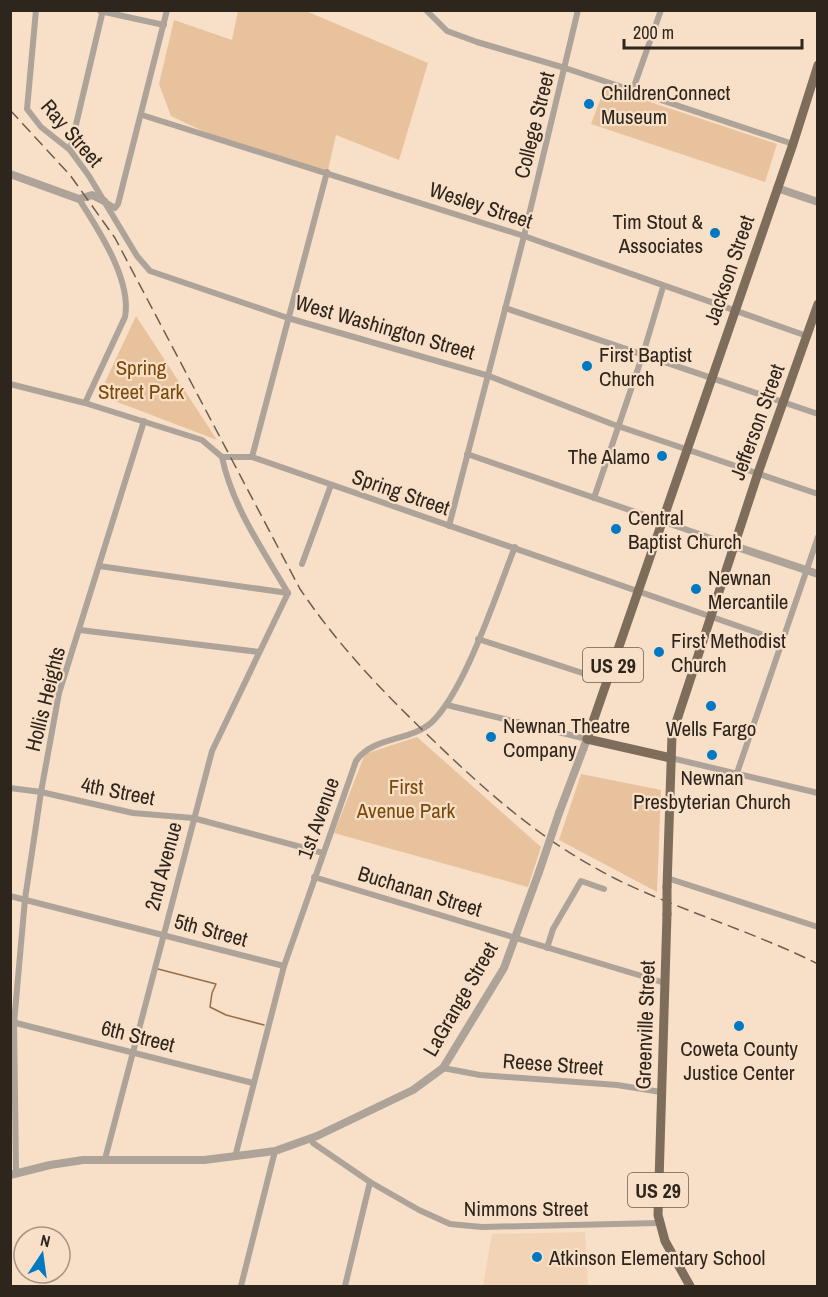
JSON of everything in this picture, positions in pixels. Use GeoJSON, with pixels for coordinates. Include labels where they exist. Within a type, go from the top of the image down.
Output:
{"type":"FeatureCollection","features":[{"type":"Feature","properties":{"kind":"main road","name":"Jackson Street"},"geometry":{"type":"LineString","coordinates":[[664,522],[818,65]]}},
{"type":"Feature","properties":{"kind":"main road","name":"Jefferson Street"},"geometry":{"type":"LineString","coordinates":[[671,758],[672,735],[710,615],[818,304]]}},
{"type":"Feature","properties":{"kind":"main road","name":"LaGrange Street"},"geometry":{"type":"LineString","coordinates":[[587,739],[664,522]]}},
{"type":"Feature","properties":{"kind":"main road"},"geometry":{"type":"LineString","coordinates":[[660,755],[672,735]]}},
{"type":"Feature","properties":{"kind":"main road"},"geometry":{"type":"LineString","coordinates":[[587,739],[671,758]]}},
{"type":"Feature","properties":{"kind":"main road","name":"Greenville Street"},"geometry":{"type":"LineString","coordinates":[[671,758],[659,1223],[665,1241],[690,1287]]}},
{"type":"Feature","properties":{"kind":"street","name":"Ray Street"},"geometry":{"type":"LineString","coordinates":[[36,10],[27,109],[41,127],[70,150],[104,201]]}},
{"type":"Feature","properties":{"kind":"street"},"geometry":{"type":"LineString","coordinates":[[79,199],[92,195],[115,208],[118,204],[167,10]]}},
{"type":"Feature","properties":{"kind":"street"},"geometry":{"type":"LineString","coordinates":[[426,10],[447,31],[793,144]]}},
{"type":"Feature","properties":{"kind":"street","name":"College Street"},"geometry":{"type":"LineString","coordinates":[[449,526],[524,237],[578,10]]}},
{"type":"Feature","properties":{"kind":"street"},"geometry":{"type":"LineString","coordinates":[[632,92],[661,10]]}},
{"type":"Feature","properties":{"kind":"street"},"geometry":{"type":"LineString","coordinates":[[70,150],[102,11],[164,25]]}},
{"type":"Feature","properties":{"kind":"street","name":"Wesley Street"},"geometry":{"type":"LineString","coordinates":[[142,116],[327,172],[524,237],[807,336]]}},
{"type":"Feature","properties":{"kind":"street"},"geometry":{"type":"LineString","coordinates":[[252,458],[327,172]]}},
{"type":"Feature","properties":{"kind":"street"},"geometry":{"type":"LineString","coordinates":[[10,174],[79,199],[98,228],[128,301],[125,316],[85,403]]}},
{"type":"Feature","properties":{"kind":"street"},"geometry":{"type":"LineString","coordinates":[[777,188],[818,202]]}},
{"type":"Feature","properties":{"kind":"street","name":"West Washington Street"},"geometry":{"type":"LineString","coordinates":[[104,201],[137,256],[150,271],[288,318],[489,376],[618,426],[818,494]]}},
{"type":"Feature","properties":{"kind":"street"},"geometry":{"type":"LineString","coordinates":[[594,498],[643,354],[663,287]]}},
{"type":"Feature","properties":{"kind":"street"},"geometry":{"type":"LineString","coordinates":[[505,308],[818,414]]}},
{"type":"Feature","properties":{"kind":"street"},"geometry":{"type":"LineString","coordinates":[[10,384],[85,403],[202,440],[222,457],[226,478],[247,522],[288,593]]}},
{"type":"Feature","properties":{"kind":"street","name":"Hollis Heights"},"geometry":{"type":"LineString","coordinates":[[13,1174],[12,1022],[25,899],[41,792],[59,693],[144,421]]}},
{"type":"Feature","properties":{"kind":"street"},"geometry":{"type":"LineString","coordinates":[[467,454],[818,574]]}},
{"type":"Feature","properties":{"kind":"street","name":"Spring Street"},"geometry":{"type":"LineString","coordinates":[[222,457],[252,458],[515,547],[781,641]]}},
{"type":"Feature","properties":{"kind":"street"},"geometry":{"type":"LineString","coordinates":[[302,564],[331,485]]}},
{"type":"Feature","properties":{"kind":"street"},"geometry":{"type":"LineString","coordinates":[[737,773],[818,537]]}},
{"type":"Feature","properties":{"kind":"street","name":"1st Avenue"},"geometry":{"type":"LineString","coordinates":[[235,1157],[284,966],[314,877],[361,753],[375,745],[422,730],[447,705],[478,639],[515,547]]}},
{"type":"Feature","properties":{"kind":"street"},"geometry":{"type":"LineString","coordinates":[[99,566],[288,593]]}},
{"type":"Feature","properties":{"kind":"street","name":"2nd Avenue"},"geometry":{"type":"LineString","coordinates":[[105,1159],[131,1051],[212,751],[288,593]]}},
{"type":"Feature","properties":{"kind":"street"},"geometry":{"type":"LineString","coordinates":[[80,630],[259,652]]}},
{"type":"Feature","properties":{"kind":"street"},"geometry":{"type":"LineString","coordinates":[[478,639],[607,681]]}},
{"type":"Feature","properties":{"kind":"street"},"geometry":{"type":"LineString","coordinates":[[447,705],[587,739]]}},
{"type":"Feature","properties":{"kind":"street","name":"LaGrange Street"},"geometry":{"type":"LineString","coordinates":[[13,1174],[50,1165],[105,1159],[204,1160],[275,1151],[311,1139],[413,1090],[443,1068],[504,968],[587,739]]}},
{"type":"Feature","properties":{"kind":"street"},"geometry":{"type":"LineString","coordinates":[[671,758],[818,793]]}},
{"type":"Feature","properties":{"kind":"street","name":"4th Street"},"geometry":{"type":"LineString","coordinates":[[10,788],[41,792],[133,813],[193,818],[323,853]]}},
{"type":"Feature","properties":{"kind":"street","name":"Buchanan Street"},"geometry":{"type":"LineString","coordinates":[[314,877],[665,983]]}},
{"type":"Feature","properties":{"kind":"street"},"geometry":{"type":"LineString","coordinates":[[547,948],[553,928],[581,881],[604,889]]}},
{"type":"Feature","properties":{"kind":"street"},"geometry":{"type":"LineString","coordinates":[[667,882],[818,927]]}},
{"type":"Feature","properties":{"kind":"street","name":"5th Street"},"geometry":{"type":"LineString","coordinates":[[10,896],[284,966]]}},
{"type":"Feature","properties":{"kind":"street","name":"6th Street"},"geometry":{"type":"LineString","coordinates":[[12,1022],[253,1083]]}},
{"type":"Feature","properties":{"kind":"street","name":"Reese Street"},"geometry":{"type":"LineString","coordinates":[[443,1068],[480,1075],[617,1084],[661,1092]]}},
{"type":"Feature","properties":{"kind":"street","name":"Nimmons Street"},"geometry":{"type":"LineString","coordinates":[[311,1139],[313,1143],[370,1182],[419,1210],[450,1224],[482,1227],[659,1223]]}},
{"type":"Feature","properties":{"kind":"street"},"geometry":{"type":"LineString","coordinates":[[241,1287],[275,1151]]}},
{"type":"Feature","properties":{"kind":"street"},"geometry":{"type":"LineString","coordinates":[[345,1287],[370,1182]]}},
{"type":"Feature","properties":{"kind":"shaded area","name":"Atkinson Elementary School"},"geometry":{"type":"Polygon","coordinates":[[[585,1232],[588,1286],[483,1286],[492,1234],[585,1232]]]}},
{"type":"Feature","properties":{"kind":"green space"},"geometry":{"type":"Polygon","coordinates":[[[238,11],[306,11],[428,63],[399,160],[336,135],[327,174],[209,134],[171,116],[159,84],[174,20],[232,40],[238,11]]]}},
{"type":"Feature","properties":{"kind":"green space"},"geometry":{"type":"Polygon","coordinates":[[[605,87],[777,144],[765,182],[591,124],[605,87]]]}},
{"type":"Feature","properties":{"kind":"green space","name":"Spring Street Park"},"geometry":{"type":"Polygon","coordinates":[[[136,316],[217,440],[99,395],[136,316]]]}},
{"type":"Feature","properties":{"kind":"green space","name":"First Avenue Park"},"geometry":{"type":"Polygon","coordinates":[[[417,737],[541,847],[528,887],[334,833],[365,754],[417,737]]]}},
{"type":"Feature","properties":{"kind":"green space"},"geometry":{"type":"Polygon","coordinates":[[[581,774],[661,790],[657,892],[559,840],[581,774]]]}},
{"type":"Feature","properties":{"kind":"waterway"},"geometry":{"type":"LineString","coordinates":[[158,969],[216,984],[210,1007],[226,1015],[264,1025]]}},
{"type":"Feature","properties":{"kind":"railway"},"geometry":{"type":"LineString","coordinates":[[10,110],[70,175],[115,238],[300,589],[331,631],[380,688],[477,782],[520,818],[566,850],[616,879],[768,941],[818,964]]}},
{"type":"Feature","properties":{"kind":"place","name":"ChildrenConnect Museum"},"geometry":{"type":"Point","coordinates":[589,104]}},
{"type":"Feature","properties":{"kind":"place","name":"Tim Stout & Associates"},"geometry":{"type":"Point","coordinates":[715,233]}},
{"type":"Feature","properties":{"kind":"place","name":"First Baptist Church"},"geometry":{"type":"Point","coordinates":[587,366]}},
{"type":"Feature","properties":{"kind":"place","name":"The Alamo"},"geometry":{"type":"Point","coordinates":[662,456]}},
{"type":"Feature","properties":{"kind":"place","name":"Central Baptist Church"},"geometry":{"type":"Point","coordinates":[616,529]}},
{"type":"Feature","properties":{"kind":"place","name":"Newnan Mercantile"},"geometry":{"type":"Point","coordinates":[696,589]}},
{"type":"Feature","properties":{"kind":"place","name":"First Methodist Church"},"geometry":{"type":"Point","coordinates":[659,652]}},
{"type":"Feature","properties":{"kind":"place","name":"Wells Fargo"},"geometry":{"type":"Point","coordinates":[711,706]}},
{"type":"Feature","properties":{"kind":"place","name":"Newnan Theatre Company"},"geometry":{"type":"Point","coordinates":[491,737]}},
{"type":"Feature","properties":{"kind":"place","name":"Newnan Presbyterian Church"},"geometry":{"type":"Point","coordinates":[712,755]}},
{"type":"Feature","properties":{"kind":"place","name":"Coweta County Justice Center"},"geometry":{"type":"Point","coordinates":[739,1026]}},
{"type":"Feature","properties":{"kind":"place","name":"Atkinson Elementary School"},"geometry":{"type":"Point","coordinates":[537,1257]}}]}
